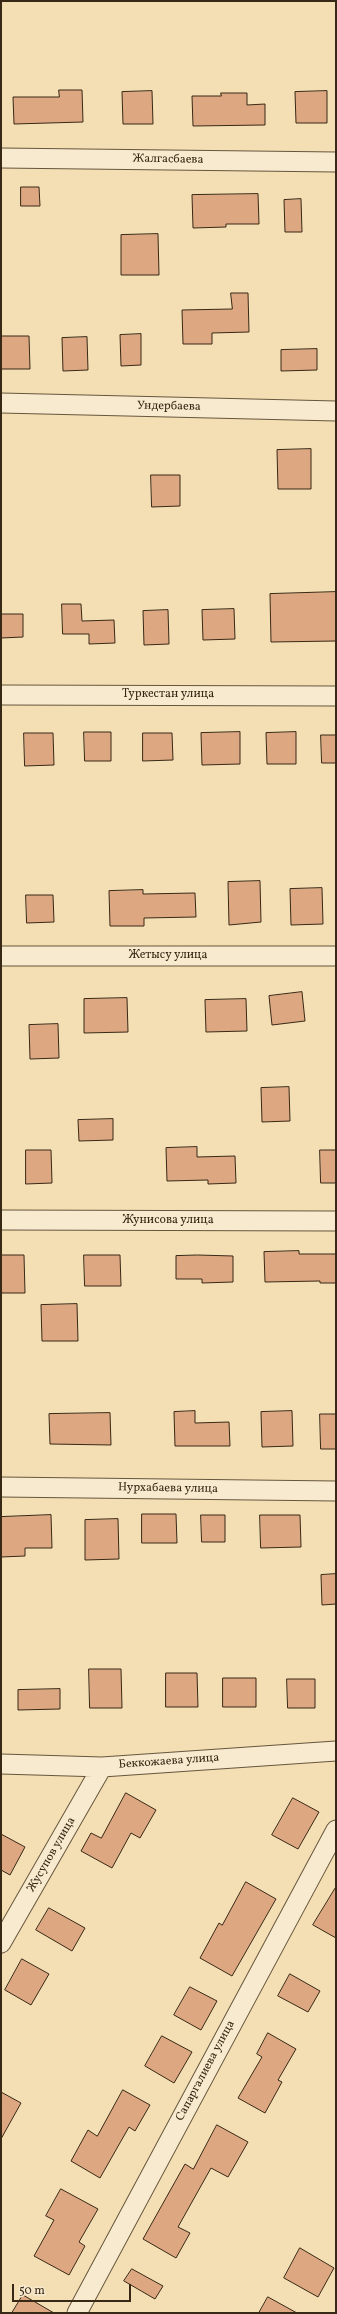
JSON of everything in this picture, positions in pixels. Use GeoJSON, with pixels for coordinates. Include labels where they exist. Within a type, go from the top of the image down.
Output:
{"type":"FeatureCollection","features":[{"type":"Feature","properties":{"kind":"street","name":"Жалгасбаева"},"geometry":{"type":"LineString","coordinates":[[1,158],[336,162]]}},
{"type":"Feature","properties":{"kind":"street","name":"Ундербаева"},"geometry":{"type":"LineString","coordinates":[[1,403],[336,411]]}},
{"type":"Feature","properties":{"kind":"street","name":"Туркестан улица"},"geometry":{"type":"LineString","coordinates":[[1,695],[336,696]]}},
{"type":"Feature","properties":{"kind":"street","name":"Жетысу улица"},"geometry":{"type":"LineString","coordinates":[[1,956],[336,956]]}},
{"type":"Feature","properties":{"kind":"street","name":"Жунисова улица"},"geometry":{"type":"LineString","coordinates":[[1,1220],[336,1221]]}},
{"type":"Feature","properties":{"kind":"street","name":"Нурхабаева улица"},"geometry":{"type":"LineString","coordinates":[[1,1488],[336,1491]]}},
{"type":"Feature","properties":{"kind":"street","name":"Беккожаева улица"},"geometry":{"type":"LineString","coordinates":[[1,1764],[102,1767],[336,1751]]}},
{"type":"Feature","properties":{"kind":"street","name":"Жусупов улица"},"geometry":{"type":"LineString","coordinates":[[1,1943],[102,1767]]}},
{"type":"Feature","properties":{"kind":"street","name":"Сапаргалиева улица"},"geometry":{"type":"LineString","coordinates":[[77,2313],[336,1830]]}},
{"type":"Feature","properties":{"kind":"building"},"geometry":{"type":"Polygon","coordinates":[[[59,90],[82,90],[83,122],[14,124],[13,97],[59,97],[59,90]]]}},
{"type":"Feature","properties":{"kind":"building"},"geometry":{"type":"Polygon","coordinates":[[[152,91],[153,124],[123,124],[122,92],[152,91]]]}},
{"type":"Feature","properties":{"kind":"building"},"geometry":{"type":"Polygon","coordinates":[[[327,91],[327,123],[296,123],[295,92],[327,91]]]}},
{"type":"Feature","properties":{"kind":"building"},"geometry":{"type":"Polygon","coordinates":[[[221,93],[247,93],[247,105],[265,104],[265,125],[193,126],[192,96],[221,96],[221,93]]]}},
{"type":"Feature","properties":{"kind":"building"},"geometry":{"type":"Polygon","coordinates":[[[21,187],[39,187],[40,206],[21,206],[21,187]]]}},
{"type":"Feature","properties":{"kind":"building"},"geometry":{"type":"Polygon","coordinates":[[[258,194],[259,224],[226,224],[226,227],[193,228],[192,195],[258,194]]]}},
{"type":"Feature","properties":{"kind":"building"},"geometry":{"type":"Polygon","coordinates":[[[301,199],[302,232],[285,232],[284,200],[301,199]]]}},
{"type":"Feature","properties":{"kind":"building"},"geometry":{"type":"Polygon","coordinates":[[[158,234],[159,275],[121,275],[121,235],[158,234]]]}},
{"type":"Feature","properties":{"kind":"building"},"geometry":{"type":"Polygon","coordinates":[[[231,293],[248,293],[249,332],[212,333],[212,344],[183,344],[182,310],[232,309],[231,293]]]}},
{"type":"Feature","properties":{"kind":"building"},"geometry":{"type":"Polygon","coordinates":[[[141,334],[141,365],[121,366],[120,335],[141,334]]]}},
{"type":"Feature","properties":{"kind":"building"},"geometry":{"type":"Polygon","coordinates":[[[1,336],[29,336],[30,369],[1,369],[1,336]]]}},
{"type":"Feature","properties":{"kind":"building"},"geometry":{"type":"Polygon","coordinates":[[[87,337],[88,370],[63,371],[62,338],[87,337]]]}},
{"type":"Feature","properties":{"kind":"building"},"geometry":{"type":"Polygon","coordinates":[[[317,349],[317,370],[281,371],[281,350],[317,349]]]}},
{"type":"Feature","properties":{"kind":"building"},"geometry":{"type":"Polygon","coordinates":[[[311,449],[311,489],[278,489],[277,450],[311,449]]]}},
{"type":"Feature","properties":{"kind":"building"},"geometry":{"type":"Polygon","coordinates":[[[151,475],[180,475],[180,506],[152,507],[151,475]]]}},
{"type":"Feature","properties":{"kind":"building"},"geometry":{"type":"Polygon","coordinates":[[[336,592],[336,641],[271,642],[270,594],[336,592]]]}},
{"type":"Feature","properties":{"kind":"building"},"geometry":{"type":"Polygon","coordinates":[[[62,604],[81,604],[82,621],[114,620],[115,643],[89,644],[89,634],[63,634],[62,604]]]}},
{"type":"Feature","properties":{"kind":"building"},"geometry":{"type":"Polygon","coordinates":[[[234,609],[235,639],[203,640],[202,610],[234,609]]]}},
{"type":"Feature","properties":{"kind":"building"},"geometry":{"type":"Polygon","coordinates":[[[168,610],[169,644],[144,645],[143,611],[168,610]]]}},
{"type":"Feature","properties":{"kind":"building"},"geometry":{"type":"Polygon","coordinates":[[[1,614],[23,614],[23,637],[1,638],[1,614]]]}},
{"type":"Feature","properties":{"kind":"building"},"geometry":{"type":"Polygon","coordinates":[[[84,732],[111,732],[111,761],[85,761],[84,732]]]}},
{"type":"Feature","properties":{"kind":"building"},"geometry":{"type":"Polygon","coordinates":[[[240,732],[240,764],[202,765],[201,733],[240,732]]]}},
{"type":"Feature","properties":{"kind":"building"},"geometry":{"type":"Polygon","coordinates":[[[296,732],[296,764],[267,764],[266,733],[296,732]]]}},
{"type":"Feature","properties":{"kind":"building"},"geometry":{"type":"Polygon","coordinates":[[[24,733],[53,733],[54,765],[25,766],[24,733]]]}},
{"type":"Feature","properties":{"kind":"building"},"geometry":{"type":"Polygon","coordinates":[[[143,733],[172,733],[173,760],[143,761],[143,733]]]}},
{"type":"Feature","properties":{"kind":"building"},"geometry":{"type":"Polygon","coordinates":[[[321,735],[336,735],[336,763],[322,763],[321,735]]]}},
{"type":"Feature","properties":{"kind":"building"},"geometry":{"type":"Polygon","coordinates":[[[260,881],[261,922],[229,925],[228,882],[260,881]]]}},
{"type":"Feature","properties":{"kind":"building"},"geometry":{"type":"Polygon","coordinates":[[[322,888],[323,924],[291,925],[290,889],[322,888]]]}},
{"type":"Feature","properties":{"kind":"building"},"geometry":{"type":"Polygon","coordinates":[[[143,890],[143,894],[195,893],[196,917],[144,918],[144,926],[110,926],[109,891],[143,890]]]}},
{"type":"Feature","properties":{"kind":"building"},"geometry":{"type":"Polygon","coordinates":[[[26,895],[53,895],[54,922],[27,923],[26,895]]]}},
{"type":"Feature","properties":{"kind":"building"},"geometry":{"type":"Polygon","coordinates":[[[302,992],[305,1021],[272,1025],[269,996],[302,992]]]}},
{"type":"Feature","properties":{"kind":"building"},"geometry":{"type":"Polygon","coordinates":[[[127,998],[128,1032],[84,1033],[84,999],[127,998]]]}},
{"type":"Feature","properties":{"kind":"building"},"geometry":{"type":"Polygon","coordinates":[[[246,999],[247,1031],[206,1032],[205,1000],[246,999]]]}},
{"type":"Feature","properties":{"kind":"building"},"geometry":{"type":"Polygon","coordinates":[[[58,1024],[59,1058],[30,1059],[29,1025],[58,1024]]]}},
{"type":"Feature","properties":{"kind":"building"},"geometry":{"type":"Polygon","coordinates":[[[289,1087],[290,1121],[262,1122],[261,1088],[289,1087]]]}},
{"type":"Feature","properties":{"kind":"building"},"geometry":{"type":"Polygon","coordinates":[[[113,1119],[113,1140],[79,1141],[78,1120],[113,1119]]]}},
{"type":"Feature","properties":{"kind":"building"},"geometry":{"type":"Polygon","coordinates":[[[197,1147],[197,1157],[235,1156],[236,1183],[208,1184],[208,1180],[167,1181],[166,1148],[197,1147]]]}},
{"type":"Feature","properties":{"kind":"building"},"geometry":{"type":"Polygon","coordinates":[[[26,1150],[51,1150],[52,1183],[26,1184],[26,1150]]]}},
{"type":"Feature","properties":{"kind":"building"},"geometry":{"type":"Polygon","coordinates":[[[320,1150],[336,1150],[336,1183],[321,1183],[320,1150]]]}},
{"type":"Feature","properties":{"kind":"building"},"geometry":{"type":"Polygon","coordinates":[[[299,1251],[299,1254],[336,1254],[336,1283],[320,1283],[320,1281],[265,1282],[264,1252],[299,1251]]]}},
{"type":"Feature","properties":{"kind":"building"},"geometry":{"type":"Polygon","coordinates":[[[1,1255],[24,1255],[25,1293],[2,1293],[1,1255]]]}},
{"type":"Feature","properties":{"kind":"building"},"geometry":{"type":"Polygon","coordinates":[[[84,1255],[120,1255],[121,1286],[85,1286],[84,1255]]]}},
{"type":"Feature","properties":{"kind":"building"},"geometry":{"type":"Polygon","coordinates":[[[176,1256],[233,1256],[233,1282],[202,1283],[202,1279],[176,1279],[176,1256]]]}},
{"type":"Feature","properties":{"kind":"building"},"geometry":{"type":"Polygon","coordinates":[[[77,1304],[78,1341],[42,1341],[41,1305],[77,1304]]]}},
{"type":"Feature","properties":{"kind":"building"},"geometry":{"type":"Polygon","coordinates":[[[195,1411],[195,1423],[229,1422],[230,1446],[175,1446],[174,1412],[195,1411]]]}},
{"type":"Feature","properties":{"kind":"building"},"geometry":{"type":"Polygon","coordinates":[[[292,1411],[293,1446],[262,1447],[261,1412],[292,1411]]]}},
{"type":"Feature","properties":{"kind":"building"},"geometry":{"type":"Polygon","coordinates":[[[110,1413],[111,1445],[50,1444],[49,1414],[110,1413]]]}},
{"type":"Feature","properties":{"kind":"building"},"geometry":{"type":"Polygon","coordinates":[[[320,1414],[336,1414],[336,1449],[321,1449],[320,1414]]]}},
{"type":"Feature","properties":{"kind":"building"},"geometry":{"type":"Polygon","coordinates":[[[142,1514],[176,1514],[177,1543],[142,1543],[142,1514]]]}},
{"type":"Feature","properties":{"kind":"building"},"geometry":{"type":"Polygon","coordinates":[[[51,1515],[52,1548],[25,1548],[25,1556],[1,1557],[1,1517],[51,1515]]]}},
{"type":"Feature","properties":{"kind":"building"},"geometry":{"type":"Polygon","coordinates":[[[201,1515],[225,1515],[225,1542],[202,1542],[201,1515]]]}},
{"type":"Feature","properties":{"kind":"building"},"geometry":{"type":"Polygon","coordinates":[[[260,1515],[300,1515],[301,1547],[261,1548],[260,1515]]]}},
{"type":"Feature","properties":{"kind":"building"},"geometry":{"type":"Polygon","coordinates":[[[118,1519],[119,1559],[85,1560],[85,1520],[118,1519]]]}},
{"type":"Feature","properties":{"kind":"building"},"geometry":{"type":"Polygon","coordinates":[[[336,1574],[336,1604],[322,1605],[321,1575],[336,1574]]]}},
{"type":"Feature","properties":{"kind":"building"},"geometry":{"type":"Polygon","coordinates":[[[89,1669],[121,1669],[122,1708],[90,1708],[89,1669]]]}},
{"type":"Feature","properties":{"kind":"building"},"geometry":{"type":"Polygon","coordinates":[[[166,1673],[197,1673],[198,1707],[166,1707],[166,1673]]]}},
{"type":"Feature","properties":{"kind":"building"},"geometry":{"type":"Polygon","coordinates":[[[223,1678],[256,1678],[256,1707],[223,1707],[223,1678]]]}},
{"type":"Feature","properties":{"kind":"building"},"geometry":{"type":"Polygon","coordinates":[[[287,1679],[315,1679],[315,1708],[288,1708],[287,1679]]]}},
{"type":"Feature","properties":{"kind":"building"},"geometry":{"type":"Polygon","coordinates":[[[60,1689],[60,1709],[18,1710],[18,1690],[60,1689]]]}},
{"type":"Feature","properties":{"kind":"building"},"geometry":{"type":"Polygon","coordinates":[[[126,1793],[156,1810],[140,1838],[131,1833],[112,1868],[81,1851],[91,1833],[101,1838],[126,1793]]]}},
{"type":"Feature","properties":{"kind":"building"},"geometry":{"type":"Polygon","coordinates":[[[293,1798],[319,1812],[298,1849],[272,1835],[293,1798]]]}},
{"type":"Feature","properties":{"kind":"building"},"geometry":{"type":"Polygon","coordinates":[[[1,1834],[25,1847],[10,1875],[1,1870],[1,1834]]]}},
{"type":"Feature","properties":{"kind":"building"},"geometry":{"type":"Polygon","coordinates":[[[246,1882],[276,1899],[232,1976],[200,1958],[219,1923],[222,1925],[246,1882]]]}},
{"type":"Feature","properties":{"kind":"building"},"geometry":{"type":"Polygon","coordinates":[[[336,1887],[336,1938],[313,1925],[336,1887]]]}},
{"type":"Feature","properties":{"kind":"building"},"geometry":{"type":"Polygon","coordinates":[[[49,1908],[85,1928],[72,1951],[36,1930],[49,1908]]]}},
{"type":"Feature","properties":{"kind":"building"},"geometry":{"type":"Polygon","coordinates":[[[22,1959],[49,1974],[31,2005],[5,1990],[22,1959]]]}},
{"type":"Feature","properties":{"kind":"building"},"geometry":{"type":"Polygon","coordinates":[[[290,1974],[320,1991],[308,2012],[278,1996],[290,1974]]]}},
{"type":"Feature","properties":{"kind":"building"},"geometry":{"type":"Polygon","coordinates":[[[190,1987],[217,2001],[201,2030],[174,2015],[190,1987]]]}},
{"type":"Feature","properties":{"kind":"building"},"geometry":{"type":"Polygon","coordinates":[[[268,2033],[296,2049],[278,2080],[282,2082],[265,2113],[238,2098],[262,2057],[257,2054],[268,2033]]]}},
{"type":"Feature","properties":{"kind":"building"},"geometry":{"type":"Polygon","coordinates":[[[162,2036],[192,2052],[174,2083],[145,2066],[162,2036]]]}},
{"type":"Feature","properties":{"kind":"building"},"geometry":{"type":"Polygon","coordinates":[[[123,2090],[150,2105],[135,2131],[129,2127],[100,2178],[71,2161],[88,2130],[97,2136],[123,2090]]]}},
{"type":"Feature","properties":{"kind":"building"},"geometry":{"type":"Polygon","coordinates":[[[1,2092],[21,2103],[1,2139],[1,2092]]]}},
{"type":"Feature","properties":{"kind":"building"},"geometry":{"type":"Polygon","coordinates":[[[217,2125],[248,2142],[228,2177],[211,2168],[178,2227],[190,2233],[176,2258],[143,2239],[185,2164],[193,2169],[217,2125]]]}},
{"type":"Feature","properties":{"kind":"building"},"geometry":{"type":"Polygon","coordinates":[[[61,2189],[98,2209],[79,2242],[85,2246],[69,2275],[34,2256],[54,2220],[46,2216],[61,2189]]]}},
{"type":"Feature","properties":{"kind":"building"},"geometry":{"type":"Polygon","coordinates":[[[300,2248],[334,2268],[318,2297],[284,2278],[300,2248]]]}},
{"type":"Feature","properties":{"kind":"building"},"geometry":{"type":"Polygon","coordinates":[[[132,2269],[163,2286],[155,2299],[124,2281],[132,2269]]]}},
{"type":"Feature","properties":{"kind":"building"},"geometry":{"type":"Polygon","coordinates":[[[23,2295],[54,2313],[12,2313],[23,2295]]]}},
{"type":"Feature","properties":{"kind":"building"},"geometry":{"type":"Polygon","coordinates":[[[268,2297],[297,2313],[259,2313],[268,2297]]]}}]}
